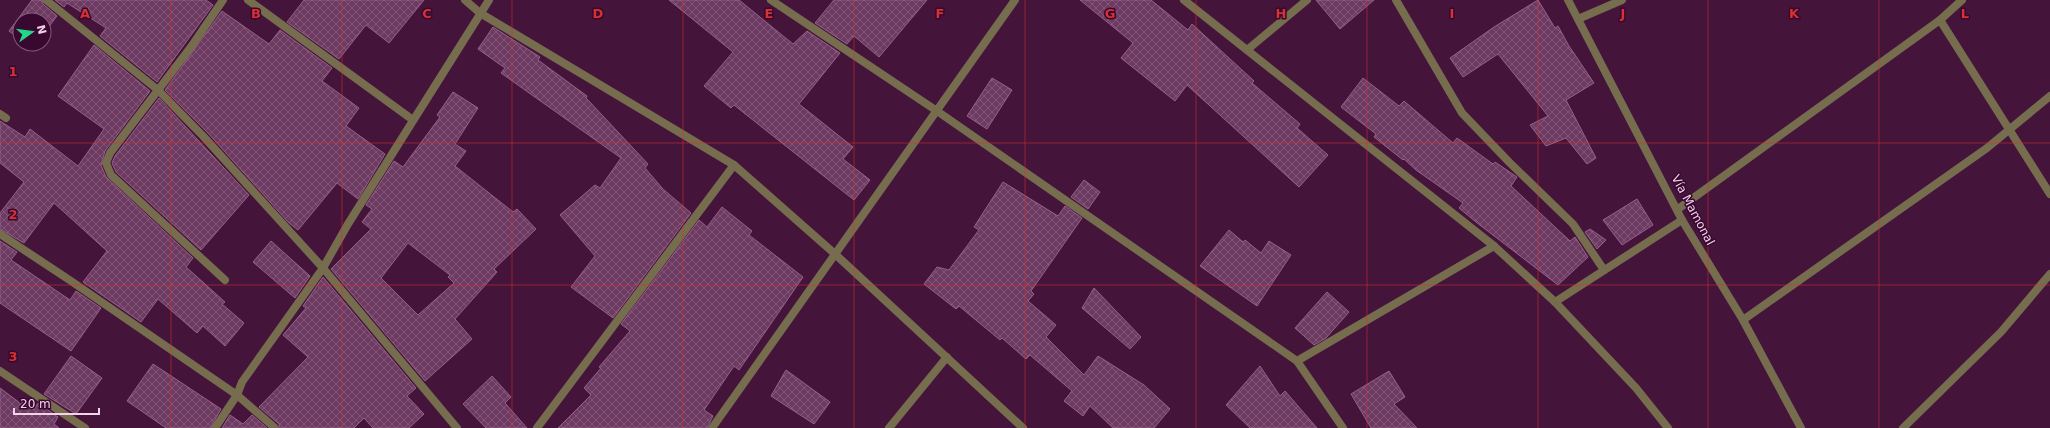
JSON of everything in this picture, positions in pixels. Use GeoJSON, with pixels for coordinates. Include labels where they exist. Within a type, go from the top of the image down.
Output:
{"type":"FeatureCollection","features":[{"type":"Feature","properties":{"kind":"street"},"geometry":{"type":"LineString","coordinates":[[46,0],[158,90],[203,136],[323,268],[457,428]]}},
{"type":"Feature","properties":{"kind":"street"},"geometry":{"type":"LineString","coordinates":[[223,0],[191,47],[110,153],[106,163],[110,175],[225,280]]}},
{"type":"Feature","properties":{"kind":"street"},"geometry":{"type":"LineString","coordinates":[[248,0],[413,120]]}},
{"type":"Feature","properties":{"kind":"street"},"geometry":{"type":"LineString","coordinates":[[465,0],[480,13],[734,165],[835,254],[1023,428]]}},
{"type":"Feature","properties":{"kind":"street"},"geometry":{"type":"LineString","coordinates":[[215,428],[237,395],[242,382],[323,268],[413,120],[489,0]]}},
{"type":"Feature","properties":{"kind":"street"},"geometry":{"type":"LineString","coordinates":[[771,0],[937,111],[1297,361],[1344,428]]}},
{"type":"Feature","properties":{"kind":"street"},"geometry":{"type":"LineString","coordinates":[[712,428],[1015,0]]}},
{"type":"Feature","properties":{"kind":"street"},"geometry":{"type":"LineString","coordinates":[[1184,0],[1494,246],[1555,302],[1636,388],[1668,428]]}},
{"type":"Feature","properties":{"kind":"street"},"geometry":{"type":"LineString","coordinates":[[1247,50],[1307,0]]}},
{"type":"Feature","properties":{"kind":"street"},"geometry":{"type":"LineString","coordinates":[[1396,0],[1462,113],[1509,162],[1573,224],[1604,270]]}},
{"type":"Feature","properties":{"kind":"street","name":"Vía Mamonal"},"geometry":{"type":"LineString","coordinates":[[1568,0],[1678,209],[1682,220],[1743,320],[1801,428]]}},
{"type":"Feature","properties":{"kind":"street"},"geometry":{"type":"LineString","coordinates":[[1578,19],[1622,0]]}},
{"type":"Feature","properties":{"kind":"street"},"geometry":{"type":"LineString","coordinates":[[1678,209],[1940,20],[1962,0]]}},
{"type":"Feature","properties":{"kind":"street"},"geometry":{"type":"LineString","coordinates":[[1940,20],[2050,194]]}},
{"type":"Feature","properties":{"kind":"street"},"geometry":{"type":"LineString","coordinates":[[1743,320],[1987,148],[2050,96]]}},
{"type":"Feature","properties":{"kind":"street"},"geometry":{"type":"LineString","coordinates":[[537,428],[734,165]]}},
{"type":"Feature","properties":{"kind":"street"},"geometry":{"type":"LineString","coordinates":[[1555,302],[1682,220]]}},
{"type":"Feature","properties":{"kind":"street"},"geometry":{"type":"LineString","coordinates":[[0,234],[72,281],[237,395],[275,428]]}},
{"type":"Feature","properties":{"kind":"street"},"geometry":{"type":"LineString","coordinates":[[1297,361],[1494,246]]}},
{"type":"Feature","properties":{"kind":"street"},"geometry":{"type":"LineString","coordinates":[[1903,428],[2002,332],[2050,274]]}},
{"type":"Feature","properties":{"kind":"street"},"geometry":{"type":"LineString","coordinates":[[889,428],[947,357]]}},
{"type":"Feature","properties":{"kind":"street"},"geometry":{"type":"LineString","coordinates":[[0,371],[85,428]]}},
{"type":"Feature","properties":{"kind":"building"},"geometry":{"type":"Polygon","coordinates":[[[32,0],[41,0],[43,4],[57,16],[52,23],[52,12],[23,12],[32,0]]]}},
{"type":"Feature","properties":{"kind":"building"},"geometry":{"type":"Polygon","coordinates":[[[55,0],[206,0],[213,5],[157,82],[100,36],[106,28],[67,3],[64,7],[55,0]]]}},
{"type":"Feature","properties":{"kind":"building"},"geometry":{"type":"Polygon","coordinates":[[[304,0],[424,0],[389,43],[366,25],[339,59],[287,22],[304,0]]]}},
{"type":"Feature","properties":{"kind":"building"},"geometry":{"type":"Polygon","coordinates":[[[669,0],[739,0],[793,44],[807,31],[840,53],[799,104],[853,147],[843,159],[870,180],[854,200],[734,105],[731,108],[704,86],[733,52],[669,0]]]}},
{"type":"Feature","properties":{"kind":"building"},"geometry":{"type":"Polygon","coordinates":[[[834,0],[927,0],[879,57],[854,36],[847,44],[815,23],[834,0]]]}},
{"type":"Feature","properties":{"kind":"building"},"geometry":{"type":"Polygon","coordinates":[[[1080,0],[1151,0],[1188,30],[1192,24],[1254,81],[1252,83],[1300,124],[1297,128],[1328,155],[1299,187],[1187,85],[1175,101],[1121,58],[1133,43],[1080,0]]]}},
{"type":"Feature","properties":{"kind":"building"},"geometry":{"type":"Polygon","coordinates":[[[1316,0],[1374,0],[1340,29],[1316,0]]]}},
{"type":"Feature","properties":{"kind":"building"},"geometry":{"type":"Polygon","coordinates":[[[1538,0],[1555,28],[1558,26],[1569,46],[1594,83],[1566,100],[1596,158],[1587,164],[1566,138],[1546,146],[1530,125],[1548,116],[1498,54],[1463,77],[1450,58],[1494,27],[1538,0]]]}},
{"type":"Feature","properties":{"kind":"building"},"geometry":{"type":"Polygon","coordinates":[[[222,11],[269,44],[280,30],[332,68],[322,81],[359,108],[346,126],[385,154],[358,199],[337,183],[298,230],[289,223],[207,132],[165,90],[222,11]]]}},
{"type":"Feature","properties":{"kind":"building"},"geometry":{"type":"Polygon","coordinates":[[[493,27],[540,57],[538,60],[587,96],[586,98],[648,164],[645,168],[663,189],[691,213],[613,318],[571,287],[595,256],[560,215],[595,185],[600,188],[621,158],[501,73],[505,68],[478,49],[493,27]]]}},
{"type":"Feature","properties":{"kind":"building"},"geometry":{"type":"Polygon","coordinates":[[[94,45],[150,91],[105,151],[101,165],[106,177],[193,258],[186,267],[225,302],[222,304],[244,323],[225,346],[203,326],[197,333],[158,299],[141,322],[83,282],[107,251],[54,203],[24,243],[0,229],[0,213],[24,182],[0,163],[0,121],[25,137],[30,129],[78,166],[104,129],[58,96],[94,45]]]}},
{"type":"Feature","properties":{"kind":"building"},"geometry":{"type":"Polygon","coordinates":[[[992,78],[1012,90],[987,129],[967,116],[992,78]]]}},
{"type":"Feature","properties":{"kind":"building"},"geometry":{"type":"Polygon","coordinates":[[[1363,78],[1399,106],[1404,101],[1453,143],[1457,138],[1493,164],[1495,162],[1517,177],[1511,186],[1570,241],[1575,237],[1588,257],[1558,285],[1476,222],[1459,208],[1463,203],[1416,170],[1404,159],[1403,160],[1374,137],[1376,134],[1341,107],[1363,78]]]}},
{"type":"Feature","properties":{"kind":"building"},"geometry":{"type":"Polygon","coordinates":[[[453,92],[478,108],[455,144],[466,151],[455,166],[513,212],[517,209],[536,229],[494,269],[497,272],[455,319],[472,339],[425,381],[331,269],[371,229],[362,222],[372,209],[366,205],[394,161],[403,167],[440,117],[437,115],[453,92]],[[408,243],[381,278],[418,315],[454,283],[448,277],[450,275],[408,243]]]}},
{"type":"Feature","properties":{"kind":"building"},"geometry":{"type":"Polygon","coordinates":[[[159,98],[249,195],[201,250],[116,172],[112,163],[115,156],[159,98]]]}},
{"type":"Feature","properties":{"kind":"building"},"geometry":{"type":"Polygon","coordinates":[[[1084,180],[1100,192],[1088,209],[1071,197],[1084,180]]]}},
{"type":"Feature","properties":{"kind":"building"},"geometry":{"type":"Polygon","coordinates":[[[1003,182],[1058,216],[1065,206],[1082,218],[1031,291],[1034,294],[1028,301],[1056,325],[1046,337],[1084,375],[1098,356],[1144,385],[1170,409],[1154,428],[1113,428],[1090,406],[1083,416],[1064,401],[1072,391],[1030,355],[1026,359],[1002,338],[1000,340],[959,306],[956,309],[924,284],[937,267],[949,270],[979,230],[974,227],[1003,182]]]}},
{"type":"Feature","properties":{"kind":"building"},"geometry":{"type":"Polygon","coordinates":[[[1637,199],[1653,225],[1622,245],[1603,220],[1637,199]]]}},
{"type":"Feature","properties":{"kind":"building"},"geometry":{"type":"Polygon","coordinates":[[[722,207],[752,231],[749,235],[803,277],[739,370],[734,366],[704,410],[713,416],[707,428],[558,428],[591,395],[584,388],[601,368],[599,367],[630,331],[621,324],[699,220],[707,227],[722,207]]]}},
{"type":"Feature","properties":{"kind":"building"},"geometry":{"type":"Polygon","coordinates":[[[1590,229],[1606,240],[1597,249],[1585,232],[1590,229]]]}},
{"type":"Feature","properties":{"kind":"building"},"geometry":{"type":"Polygon","coordinates":[[[1229,230],[1243,242],[1245,240],[1261,253],[1269,241],[1291,255],[1257,306],[1200,266],[1229,230]]]}},
{"type":"Feature","properties":{"kind":"building"},"geometry":{"type":"Polygon","coordinates":[[[0,241],[17,252],[11,260],[70,300],[76,291],[101,308],[71,351],[0,303],[0,241]]]}},
{"type":"Feature","properties":{"kind":"building"},"geometry":{"type":"Polygon","coordinates":[[[271,241],[310,276],[295,298],[253,262],[271,241]]]}},
{"type":"Feature","properties":{"kind":"building"},"geometry":{"type":"Polygon","coordinates":[[[323,277],[416,388],[407,396],[424,414],[409,428],[373,428],[364,418],[354,428],[280,428],[279,424],[259,407],[308,357],[283,335],[306,308],[303,306],[323,277]]]}},
{"type":"Feature","properties":{"kind":"building"},"geometry":{"type":"Polygon","coordinates":[[[1094,288],[1141,337],[1130,349],[1082,308],[1094,288]]]}},
{"type":"Feature","properties":{"kind":"building"},"geometry":{"type":"Polygon","coordinates":[[[1327,292],[1349,312],[1326,338],[1314,345],[1295,328],[1327,292]]]}},
{"type":"Feature","properties":{"kind":"building"},"geometry":{"type":"Polygon","coordinates":[[[71,356],[102,378],[76,414],[44,394],[71,356]]]}},
{"type":"Feature","properties":{"kind":"building"},"geometry":{"type":"Polygon","coordinates":[[[153,364],[221,409],[210,428],[166,428],[127,401],[153,364]]]}},
{"type":"Feature","properties":{"kind":"building"},"geometry":{"type":"Polygon","coordinates":[[[1260,366],[1280,396],[1285,391],[1317,428],[1250,428],[1226,405],[1260,366]]]}},
{"type":"Feature","properties":{"kind":"building"},"geometry":{"type":"Polygon","coordinates":[[[786,370],[830,402],[814,424],[771,396],[786,370]]]}},
{"type":"Feature","properties":{"kind":"building"},"geometry":{"type":"Polygon","coordinates":[[[1389,371],[1405,397],[1394,404],[1417,428],[1371,428],[1351,394],[1389,371]]]}},
{"type":"Feature","properties":{"kind":"building"},"geometry":{"type":"Polygon","coordinates":[[[492,376],[511,397],[505,403],[527,428],[486,428],[463,404],[492,376]]]}},
{"type":"Feature","properties":{"kind":"building"},"geometry":{"type":"Polygon","coordinates":[[[0,388],[20,403],[21,401],[34,410],[38,403],[58,417],[54,424],[59,428],[0,428],[0,388]]]}},
{"type":"Feature","properties":{"kind":"building"},"geometry":{"type":"Polygon","coordinates":[[[230,415],[243,424],[252,415],[267,428],[222,428],[230,415]]]}}]}
